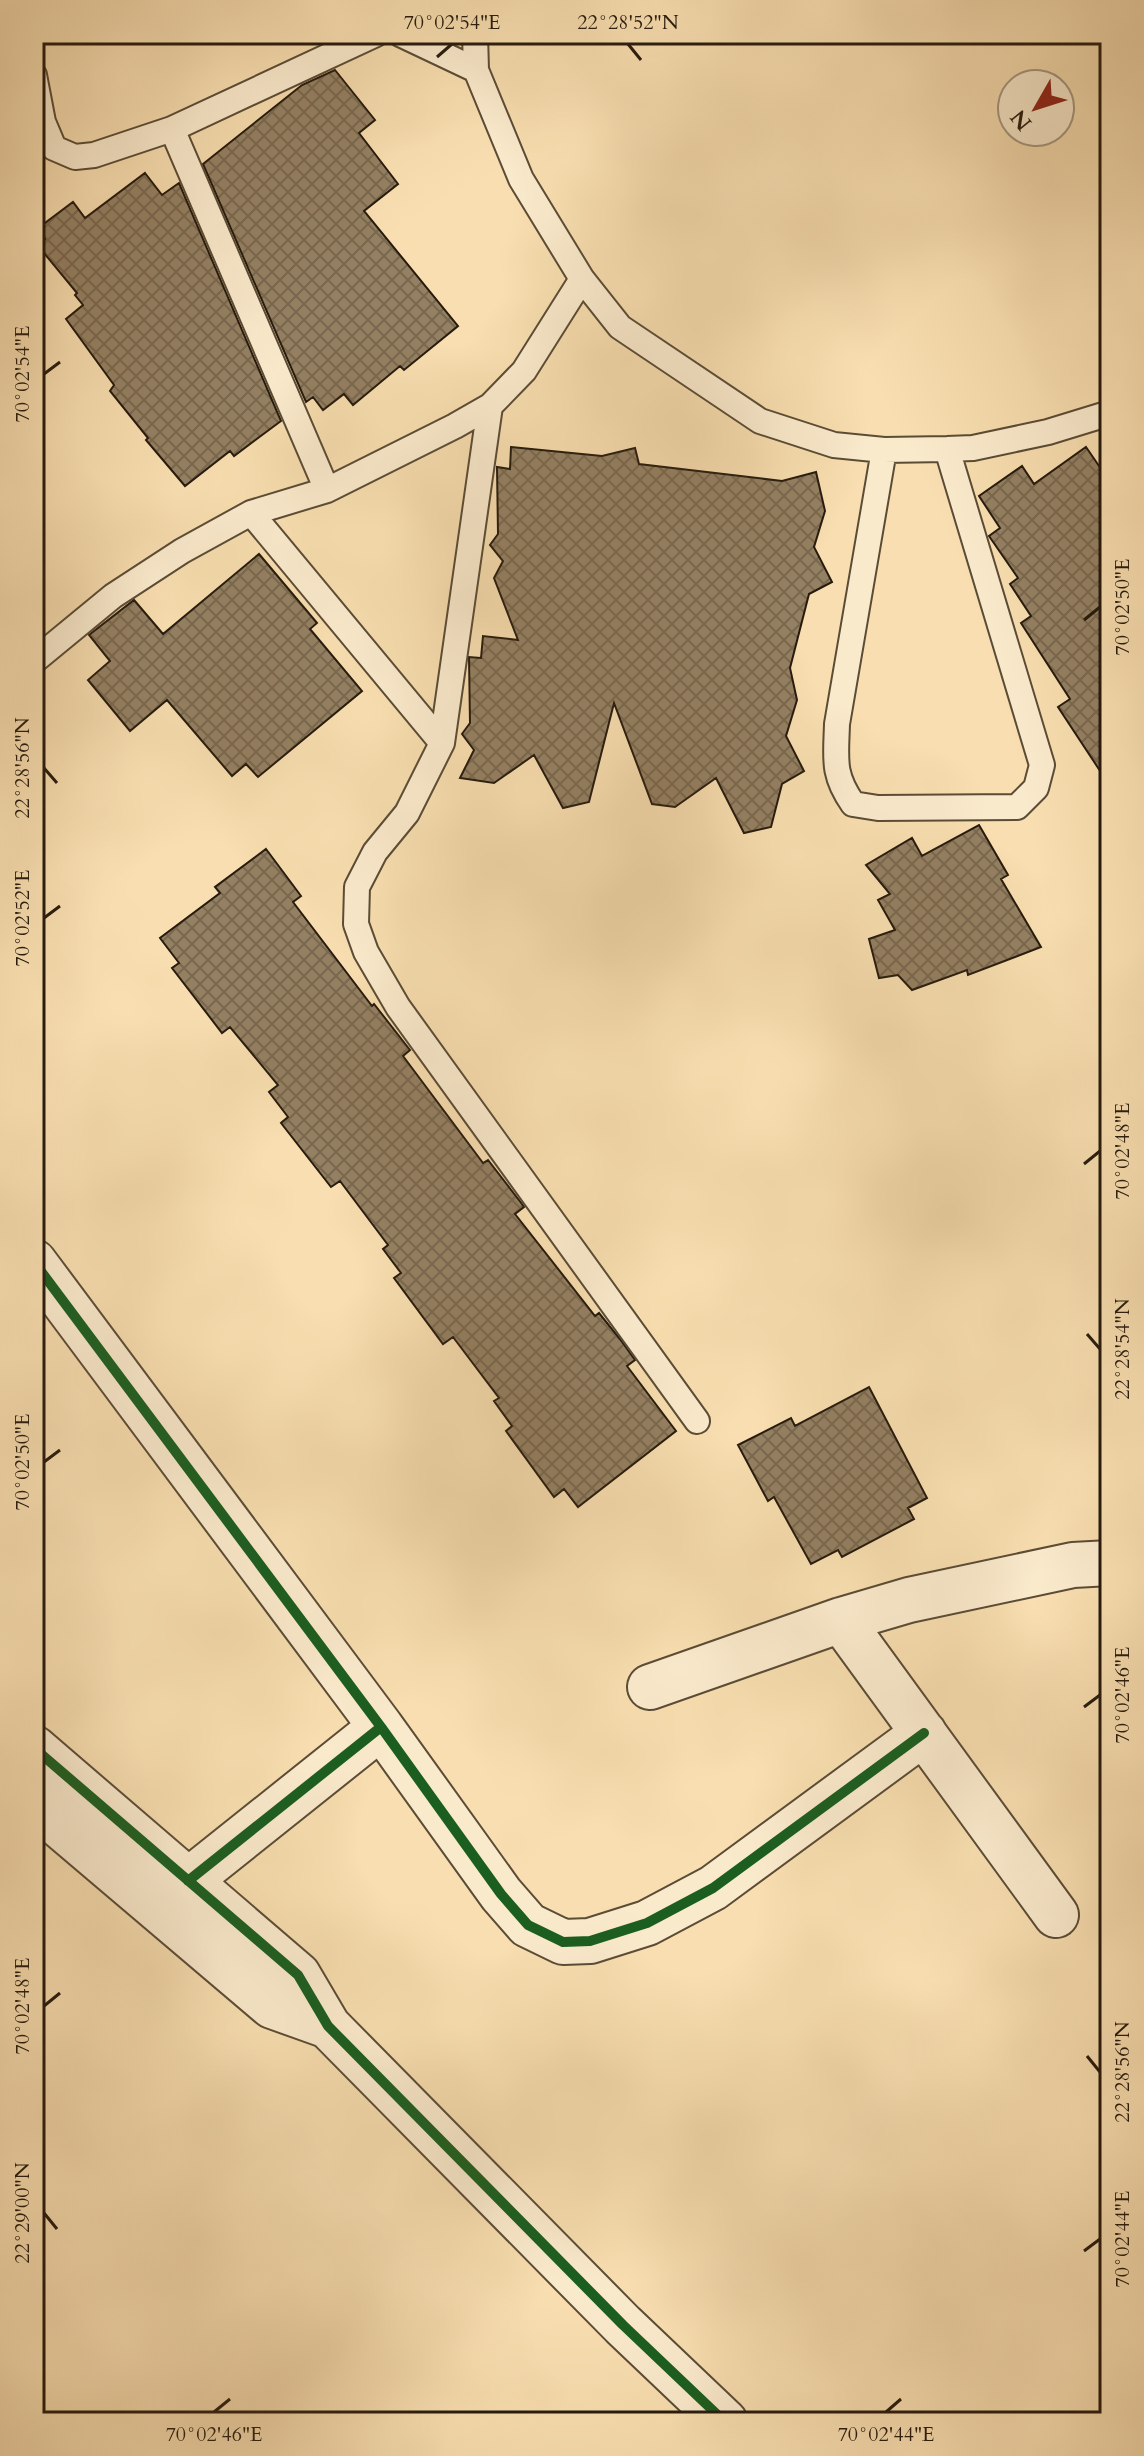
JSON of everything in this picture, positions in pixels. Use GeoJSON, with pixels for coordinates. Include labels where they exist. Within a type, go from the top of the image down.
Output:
{"type":"FeatureCollection","features":[{"type":"Feature","properties":{"kind":"street"},"geometry":{"type":"LineString","coordinates":[[34,1262],[381,1727],[501,1894],[528,1925],[563,1942],[590,1941],[647,1923],[713,1888],[924,1733]]}},
{"type":"Feature","properties":{"kind":"street"},"geometry":{"type":"LineString","coordinates":[[650,1687],[841,1620],[909,1600],[1073,1565],[1110,1563]]}},
{"type":"Feature","properties":{"kind":"street"},"geometry":{"type":"LineString","coordinates":[[841,1620],[1056,1915]]}},
{"type":"Feature","properties":{"kind":"street"},"geometry":{"type":"LineString","coordinates":[[188,1881],[381,1727]]}},
{"type":"Feature","properties":{"kind":"street"},"geometry":{"type":"LineString","coordinates":[[34,1748],[298,1975],[328,2026],[623,2325],[725,2422]]}},
{"type":"Feature","properties":{"kind":"street"},"geometry":{"type":"LineString","coordinates":[[34,1804],[272,2006],[328,2026]]}},
{"type":"Feature","properties":{"kind":"lane"},"geometry":{"type":"LineString","coordinates":[[34,75],[43,122],[54,148],[75,157],[94,155],[172,129],[376,34]]}},
{"type":"Feature","properties":{"kind":"lane"},"geometry":{"type":"LineString","coordinates":[[400,34],[476,70]]}},
{"type":"Feature","properties":{"kind":"lane"},"geometry":{"type":"LineString","coordinates":[[475,34],[476,70],[521,179],[582,279],[620,327],[760,421],[834,445],[884,450],[947,449],[973,448],[1048,432],[1110,413]]}},
{"type":"Feature","properties":{"kind":"lane"},"geometry":{"type":"LineString","coordinates":[[172,129],[327,490]]}},
{"type":"Feature","properties":{"kind":"lane"},"geometry":{"type":"LineString","coordinates":[[34,661],[113,596],[182,551],[251,513],[327,490],[490,406],[524,371],[582,279]]}},
{"type":"Feature","properties":{"kind":"lane"},"geometry":{"type":"LineString","coordinates":[[490,406],[442,743],[407,813],[375,852],[357,887],[356,924],[366,952],[398,1007],[697,1421]]}},
{"type":"Feature","properties":{"kind":"lane"},"geometry":{"type":"LineString","coordinates":[[884,450],[837,724],[839,784],[853,804],[878,808],[1017,807],[1036,788],[1042,765],[947,449]]}},
{"type":"Feature","properties":{"kind":"lane"},"geometry":{"type":"LineString","coordinates":[[251,513],[442,743]]}},
{"type":"Feature","properties":{"kind":"building"},"geometry":{"type":"Polygon","coordinates":[[[335,70],[375,120],[359,133],[398,184],[364,211],[458,326],[404,370],[400,366],[353,405],[344,394],[323,410],[313,397],[306,402],[203,164],[302,85],[335,70]]]}},
{"type":"Feature","properties":{"kind":"building"},"geometry":{"type":"Polygon","coordinates":[[[145,173],[162,195],[179,183],[281,421],[234,456],[230,451],[185,486],[110,391],[114,385],[66,319],[83,305],[75,295],[77,293],[39,247],[45,239],[37,229],[73,202],[85,218],[145,173]]]}},
{"type":"Feature","properties":{"kind":"building"},"geometry":{"type":"Polygon","coordinates":[[[511,447],[602,456],[635,448],[639,464],[782,481],[816,472],[825,511],[814,547],[832,582],[809,594],[790,668],[797,700],[786,736],[804,771],[782,784],[771,827],[744,833],[716,778],[675,807],[652,804],[614,703],[589,802],[563,808],[534,755],[494,783],[460,778],[474,750],[462,734],[470,723],[469,657],[481,658],[483,636],[518,640],[494,578],[503,561],[490,545],[498,534],[497,467],[510,469],[511,447]]]}},
{"type":"Feature","properties":{"kind":"building"},"geometry":{"type":"Polygon","coordinates":[[[1086,447],[1110,482],[1110,786],[1058,707],[1070,699],[1021,623],[1031,616],[1010,584],[1018,578],[989,536],[1000,528],[979,496],[1022,466],[1034,484],[1086,447]]]}},
{"type":"Feature","properties":{"kind":"building"},"geometry":{"type":"Polygon","coordinates":[[[259,554],[317,623],[310,629],[362,691],[258,777],[246,764],[232,776],[167,700],[130,731],[88,680],[110,661],[89,635],[134,600],[163,634],[259,554]]]}},
{"type":"Feature","properties":{"kind":"building"},"geometry":{"type":"Polygon","coordinates":[[[979,825],[1008,875],[1001,879],[1041,947],[968,975],[967,970],[912,990],[898,975],[879,978],[869,939],[895,930],[878,900],[890,894],[866,865],[912,838],[922,856],[979,825]]]}},
{"type":"Feature","properties":{"kind":"building"},"geometry":{"type":"Polygon","coordinates":[[[266,849],[301,896],[293,902],[372,1006],[374,1004],[410,1050],[403,1056],[483,1163],[488,1160],[522,1204],[524,1207],[515,1214],[595,1316],[599,1313],[620,1339],[635,1360],[627,1366],[676,1431],[578,1507],[564,1489],[554,1497],[506,1431],[512,1426],[494,1401],[499,1398],[453,1337],[443,1344],[394,1278],[401,1273],[383,1249],[388,1245],[340,1181],[331,1187],[281,1123],[288,1117],[269,1092],[278,1085],[230,1027],[222,1033],[172,968],[179,963],[160,938],[220,893],[215,887],[266,849]]]}},
{"type":"Feature","properties":{"kind":"building"},"geometry":{"type":"Polygon","coordinates":[[[869,1387],[927,1498],[908,1508],[914,1519],[842,1557],[838,1550],[811,1564],[774,1497],[768,1501],[738,1445],[791,1418],[795,1426],[869,1387]]]}},
{"type":"Feature","properties":{"kind":"cycle path"},"geometry":{"type":"LineString","coordinates":[[34,1262],[381,1727],[188,1881]]}},
{"type":"Feature","properties":{"kind":"cycle path"},"geometry":{"type":"LineString","coordinates":[[381,1727],[501,1894],[528,1925],[563,1942],[590,1941],[647,1923],[713,1888],[924,1733]]}},
{"type":"Feature","properties":{"kind":"cycle path"},"geometry":{"type":"LineString","coordinates":[[34,1748],[298,1975],[328,2026],[623,2325],[725,2422]]}}]}
